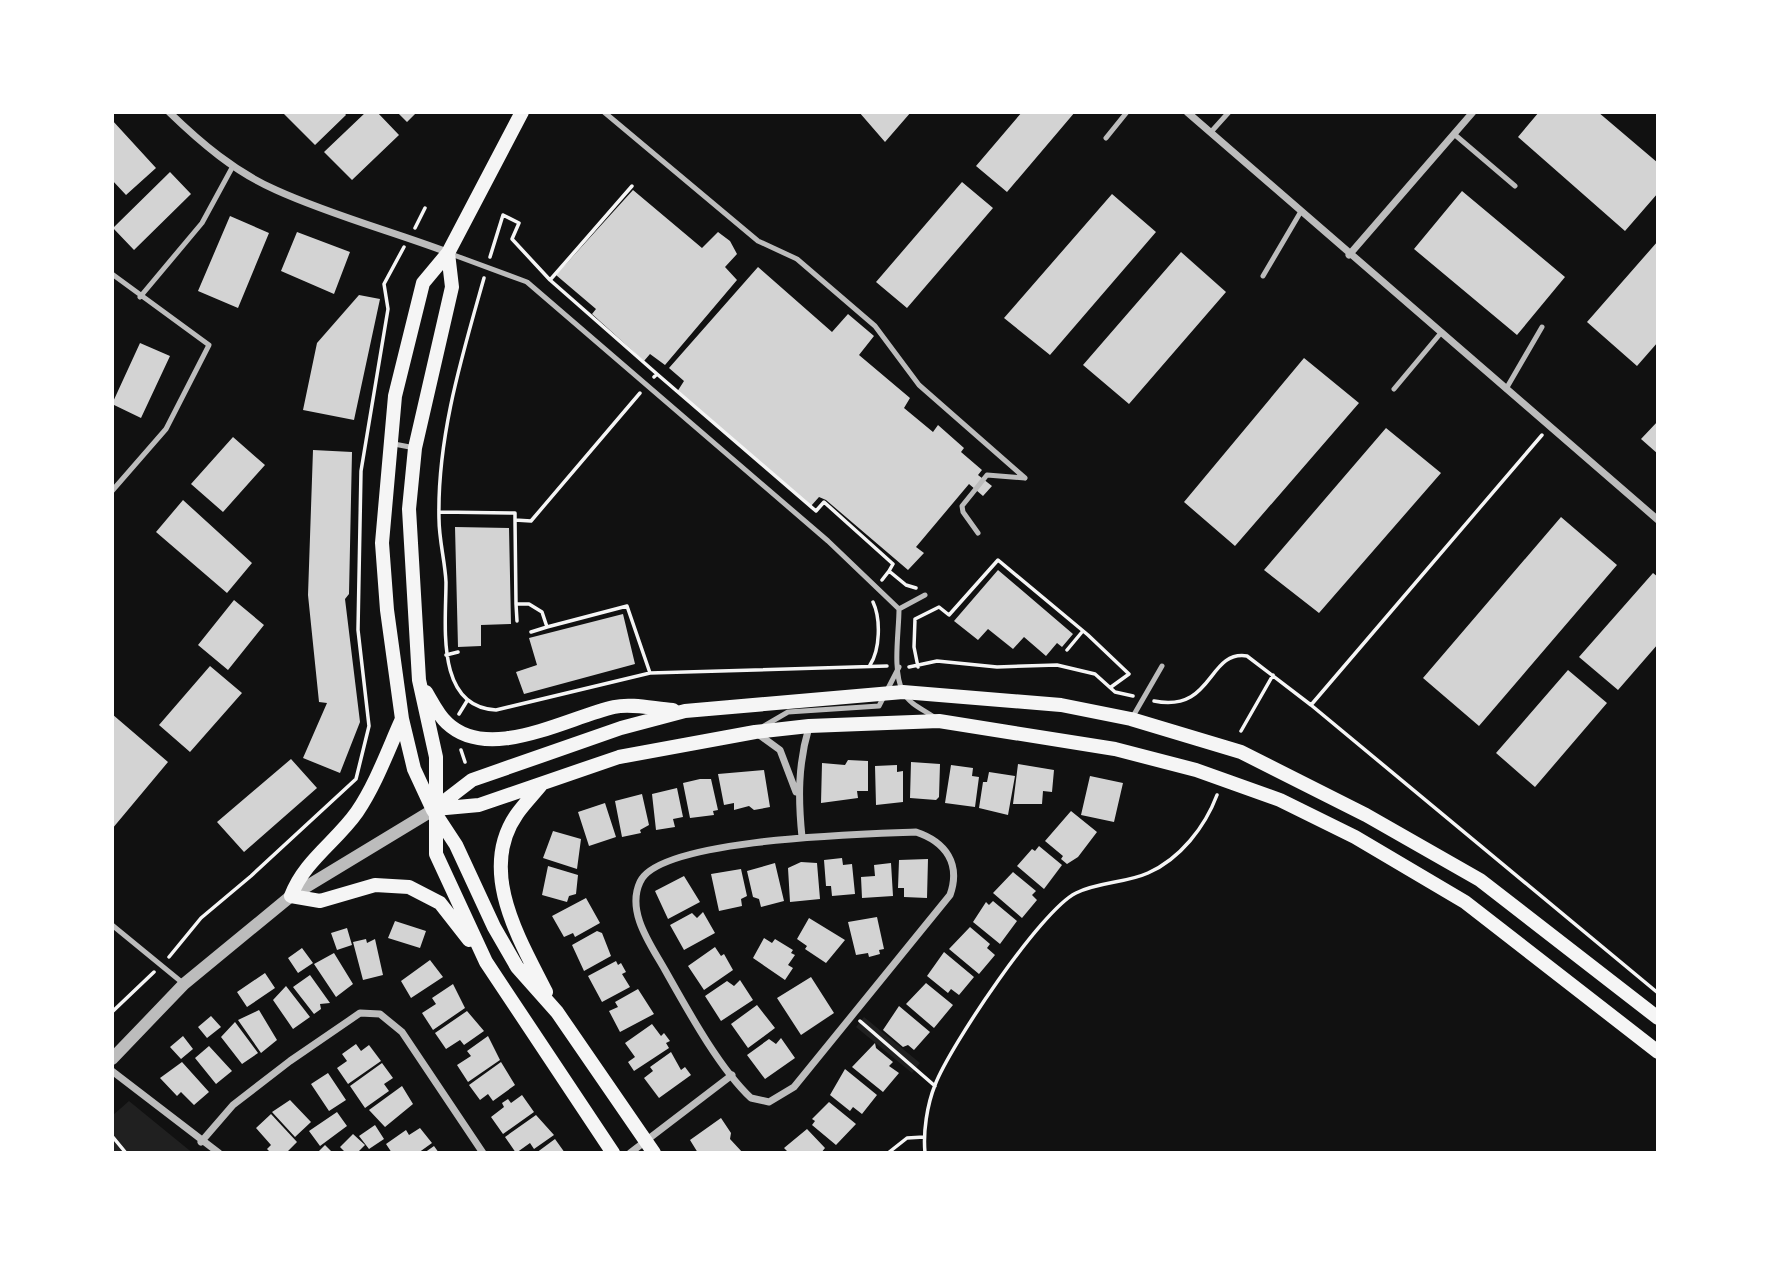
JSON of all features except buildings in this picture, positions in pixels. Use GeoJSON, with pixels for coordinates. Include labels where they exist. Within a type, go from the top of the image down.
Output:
{"type":"FeatureCollection","features":[{"type":"Feature","properties":{"kind":"main road"},"geometry":{"type":"LineString","coordinates":[[522,112],[448,253],[423,282],[395,396],[382,543],[402,719],[414,769],[433,810],[456,845],[494,927],[517,967],[557,1012],[650,1147]]}},
{"type":"Feature","properties":{"kind":"main road"},"geometry":{"type":"LineString","coordinates":[[448,253],[452,287],[415,448],[409,509],[419,680],[436,757],[433,810],[436,854],[486,962]]}},
{"type":"Feature","properties":{"kind":"main road"},"geometry":{"type":"LineString","coordinates":[[419,680],[447,724],[465,736],[483,741],[504,740],[618,706],[685,711],[903,692],[1061,705],[1131,719],[1260,760],[1480,880],[1658,1018]]}},
{"type":"Feature","properties":{"kind":"main road"},"geometry":{"type":"LineString","coordinates":[[433,810],[472,780],[608,732],[685,711]]}},
{"type":"Feature","properties":{"kind":"main road"},"geometry":{"type":"LineString","coordinates":[[402,719],[372,788],[358,811],[340,835],[299,875],[291,896],[320,901],[375,885],[409,887],[440,903],[486,962],[613,1153]]}},
{"type":"Feature","properties":{"kind":"main road"},"geometry":{"type":"LineString","coordinates":[[433,810],[479,805],[619,757],[755,732],[809,726],[939,721],[1115,749],[1196,770],[1280,800],[1355,836],[1465,902],[1658,1052]]}},
{"type":"Feature","properties":{"kind":"main road"},"geometry":{"type":"LineString","coordinates":[[543,783],[516,816],[505,837],[502,883],[511,921],[557,1012]]}},
{"type":"Feature","properties":{"kind":"street"},"geometry":{"type":"LineString","coordinates":[[169,112],[199,141],[233,166],[276,190],[448,253]]}},
{"type":"Feature","properties":{"kind":"street"},"geometry":{"type":"LineString","coordinates":[[1187,112],[1300,213],[1658,520]]}},
{"type":"Feature","properties":{"kind":"street"},"geometry":{"type":"LineString","coordinates":[[1349,255],[1473,112]]}},
{"type":"Feature","properties":{"kind":"street"},"geometry":{"type":"LineString","coordinates":[[802,837],[797,796],[801,755],[809,726]]}},
{"type":"Feature","properties":{"kind":"street"},"geometry":{"type":"LineString","coordinates":[[755,732],[780,750],[797,796]]}},
{"type":"Feature","properties":{"kind":"street"},"geometry":{"type":"LineString","coordinates":[[112,1059],[184,984],[291,896],[433,810]]}},
{"type":"Feature","properties":{"kind":"street"},"geometry":{"type":"LineString","coordinates":[[916,832],[931,837],[941,845],[955,867],[955,880],[950,895],[853,1016],[783,1096],[769,1101],[751,1098],[685,1006],[637,917],[637,891],[640,880],[650,868],[694,853],[802,837],[916,832]]}},
{"type":"Feature","properties":{"kind":"street"},"geometry":{"type":"LineString","coordinates":[[201,1142],[233,1105],[290,1061],[360,1013],[380,1014],[401,1032],[483,1153]]}},
{"type":"Feature","properties":{"kind":"street"},"geometry":{"type":"LineString","coordinates":[[112,1071],[201,1142],[219,1153]]}},
{"type":"Feature","properties":{"kind":"street"},"geometry":{"type":"LineString","coordinates":[[630,1153],[650,1147],[732,1075]]}},
{"type":"Feature","properties":{"kind":"lane"},"geometry":{"type":"LineString","coordinates":[[604,112],[758,241],[797,259],[875,326],[919,385],[1025,478],[987,475],[962,506],[963,512],[978,533]]}},
{"type":"Feature","properties":{"kind":"lane"},"geometry":{"type":"LineString","coordinates":[[1106,138],[1127,112]]}},
{"type":"Feature","properties":{"kind":"lane"},"geometry":{"type":"LineString","coordinates":[[1211,132],[1229,112]]}},
{"type":"Feature","properties":{"kind":"lane"},"geometry":{"type":"LineString","coordinates":[[1454,134],[1515,186]]}},
{"type":"Feature","properties":{"kind":"lane"},"geometry":{"type":"LineString","coordinates":[[140,298],[202,223],[233,166]]}},
{"type":"Feature","properties":{"kind":"lane"},"geometry":{"type":"LineString","coordinates":[[1263,276],[1300,213]]}},
{"type":"Feature","properties":{"kind":"lane"},"geometry":{"type":"LineString","coordinates":[[448,253],[527,282],[828,541],[899,609],[899,667],[903,692],[910,701],[939,721]]}},
{"type":"Feature","properties":{"kind":"lane"},"geometry":{"type":"LineString","coordinates":[[112,274],[140,298],[209,345],[166,429],[112,491]]}},
{"type":"Feature","properties":{"kind":"lane"},"geometry":{"type":"LineString","coordinates":[[1506,389],[1542,327]]}},
{"type":"Feature","properties":{"kind":"lane"},"geometry":{"type":"LineString","coordinates":[[1394,389],[1440,334]]}},
{"type":"Feature","properties":{"kind":"lane"},"geometry":{"type":"LineString","coordinates":[[391,444],[415,448]]}},
{"type":"Feature","properties":{"kind":"lane"},"geometry":{"type":"LineString","coordinates":[[899,609],[925,595]]}},
{"type":"Feature","properties":{"kind":"lane"},"geometry":{"type":"LineString","coordinates":[[1131,719],[1162,666]]}},
{"type":"Feature","properties":{"kind":"lane"},"geometry":{"type":"LineString","coordinates":[[755,732],[788,712],[879,706],[899,667]]}},
{"type":"Feature","properties":{"kind":"lane"},"geometry":{"type":"LineString","coordinates":[[112,925],[184,984]]}},
{"type":"Feature","properties":{"kind":"path"},"geometry":{"type":"LineString","coordinates":[[550,280],[632,186]]}},
{"type":"Feature","properties":{"kind":"path"},"geometry":{"type":"LineString","coordinates":[[493,246],[503,215],[519,223],[512,239],[550,280],[816,511],[824,502],[893,564],[889,570]]}},
{"type":"Feature","properties":{"kind":"path"},"geometry":{"type":"LineString","coordinates":[[112,1012],[162,965],[201,918],[251,876],[356,779],[369,739],[358,631],[361,471],[388,309],[384,284],[389,272]]}},
{"type":"Feature","properties":{"kind":"path"},"geometry":{"type":"LineString","coordinates":[[480,290],[457,375],[442,458],[439,512],[445,555],[446,655],[456,685],[467,701],[487,709],[650,673],[918,667],[937,660],[997,667],[1057,665],[1096,674],[1110,688],[1173,705],[1190,699],[1205,686],[1222,663],[1238,655],[1247,656],[1311,705],[1658,993]]}},
{"type":"Feature","properties":{"kind":"path"},"geometry":{"type":"LineString","coordinates":[[515,520],[531,521],[657,374],[654,372]]}},
{"type":"Feature","properties":{"kind":"path"},"geometry":{"type":"LineString","coordinates":[[1311,705],[1550,426]]}},
{"type":"Feature","properties":{"kind":"path"},"geometry":{"type":"LineString","coordinates":[[439,512],[515,513],[517,621]]}},
{"type":"Feature","properties":{"kind":"path"},"geometry":{"type":"LineString","coordinates":[[918,667],[914,647],[915,619],[939,607],[949,615],[998,560],[1129,674],[1110,688]]}},
{"type":"Feature","properties":{"kind":"path"},"geometry":{"type":"LineString","coordinates":[[516,604],[529,604],[542,612],[547,627]]}},
{"type":"Feature","properties":{"kind":"path"},"geometry":{"type":"LineString","coordinates":[[531,632],[627,606],[650,673]]}},
{"type":"Feature","properties":{"kind":"path"},"geometry":{"type":"LineString","coordinates":[[1067,650],[1082,632]]}},
{"type":"Feature","properties":{"kind":"path"},"geometry":{"type":"LineString","coordinates":[[446,655],[458,652]]}},
{"type":"Feature","properties":{"kind":"path"},"geometry":{"type":"LineString","coordinates":[[1241,731],[1273,675]]}},
{"type":"Feature","properties":{"kind":"path"},"geometry":{"type":"LineString","coordinates":[[516,696],[519,704]]}},
{"type":"Feature","properties":{"kind":"path"},"geometry":{"type":"LineString","coordinates":[[460,748],[465,762]]}},
{"type":"Feature","properties":{"kind":"path"},"geometry":{"type":"LineString","coordinates":[[925,1153],[923,1137],[935,1086],[983,1002],[1051,913],[1076,893],[1149,873],[1174,856],[1195,835],[1209,815],[1217,795]]}},
{"type":"Feature","properties":{"kind":"path"},"geometry":{"type":"LineString","coordinates":[[853,1016],[935,1086]]}},
{"type":"Feature","properties":{"kind":"path"},"geometry":{"type":"LineString","coordinates":[[112,1136],[126,1153]]}},
{"type":"Feature","properties":{"kind":"path"},"geometry":{"type":"LineString","coordinates":[[888,1153],[907,1138],[923,1137]]}},
{"type":"Feature","properties":{"kind":"shaded area"},"geometry":{"type":"Polygon","coordinates":[[[864,1017],[920,1063],[912,1073],[856,1027],[864,1017]]]}},
{"type":"Feature","properties":{"kind":"shaded area"},"geometry":{"type":"Polygon","coordinates":[[[129,1101],[194,1153],[112,1153],[112,1116],[129,1101]]]}}]}
